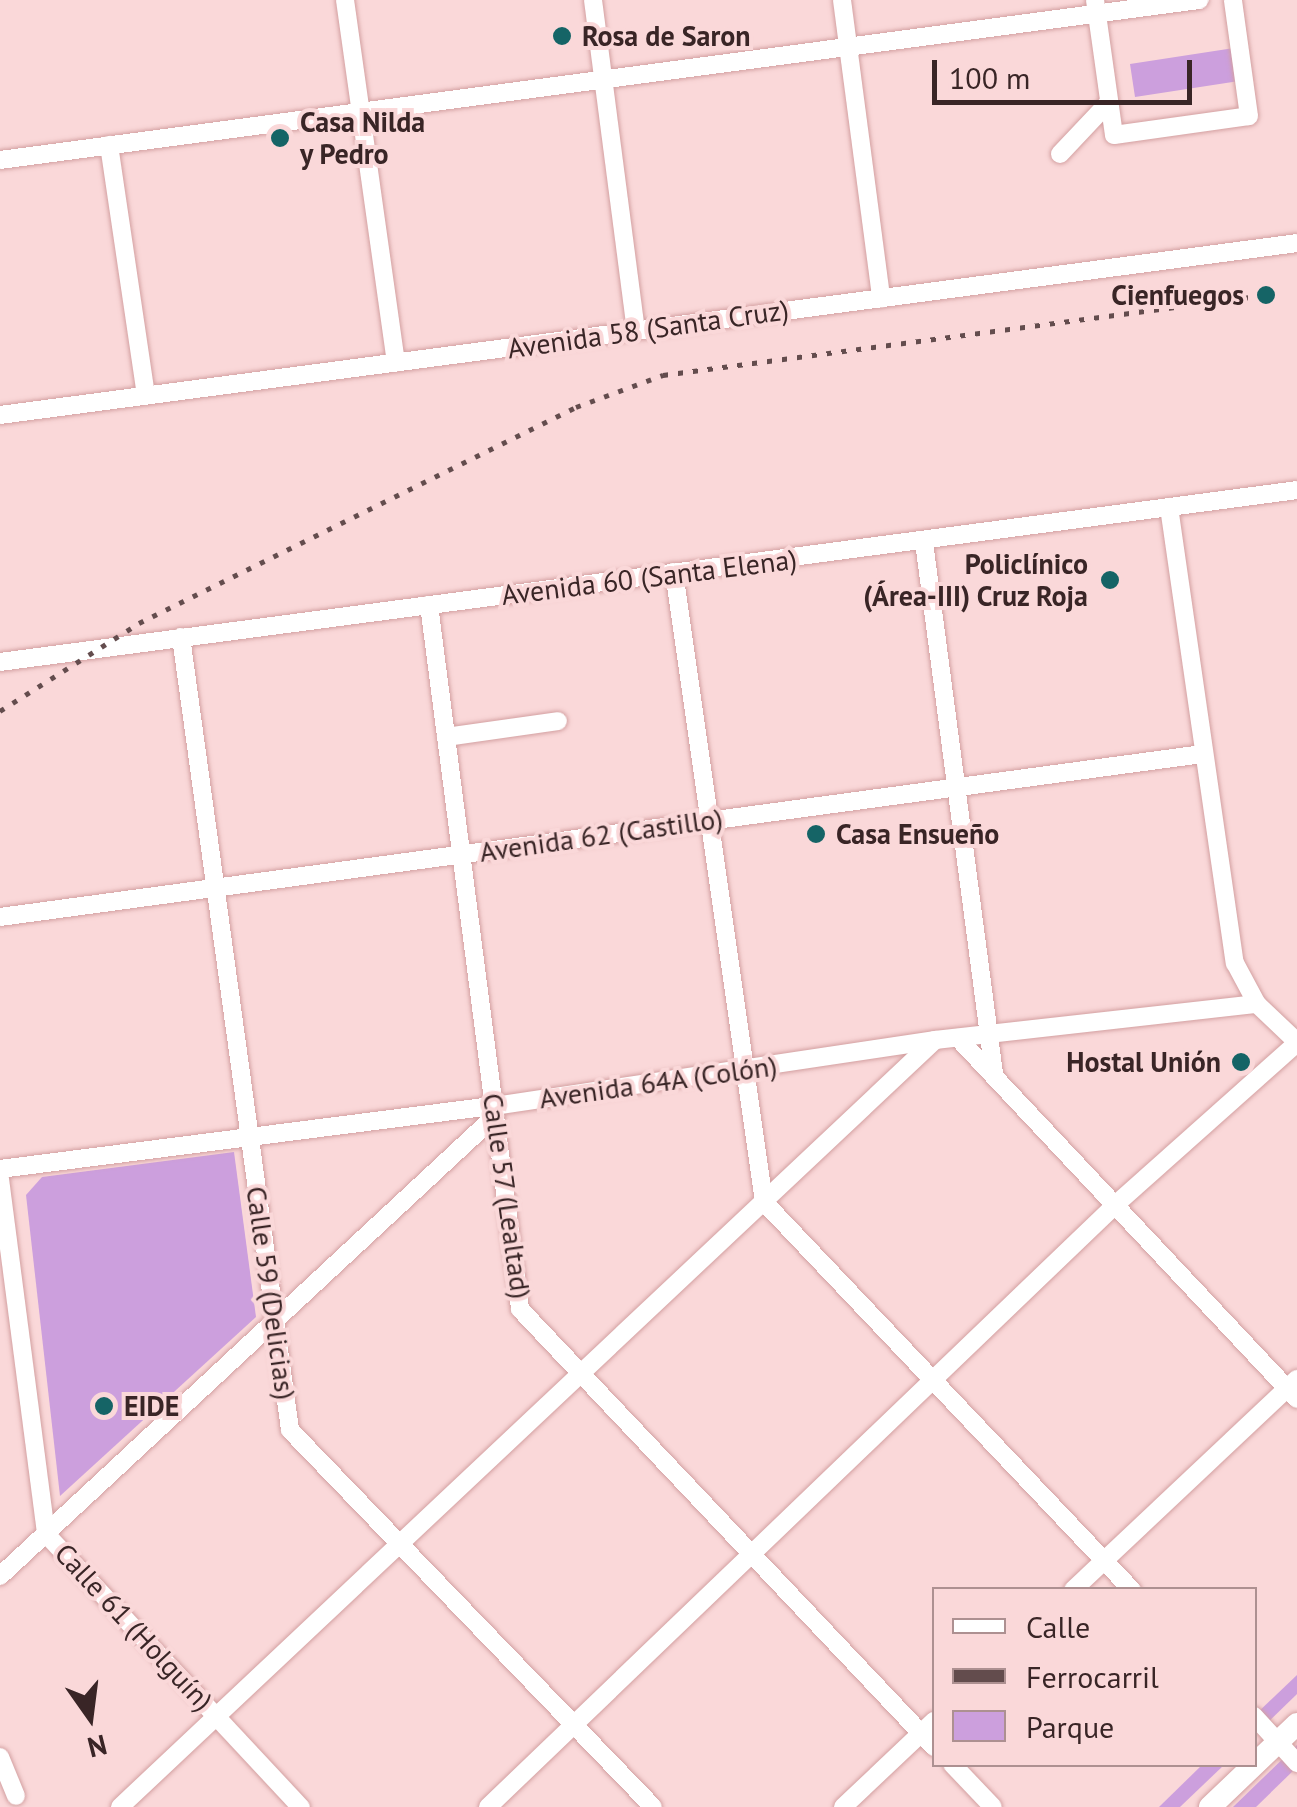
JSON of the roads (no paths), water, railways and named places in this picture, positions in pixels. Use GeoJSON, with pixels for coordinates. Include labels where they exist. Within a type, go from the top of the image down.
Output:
{"type":"FeatureCollection","features":[{"type":"Feature","properties":{"kind":"main road"},"geometry":{"type":"LineString","coordinates":[[1257,1763],[1297,1724]]}},
{"type":"Feature","properties":{"kind":"main road"},"geometry":{"type":"LineString","coordinates":[[1210,1807],[1252,1767]]}},
{"type":"Feature","properties":{"kind":"street"},"geometry":{"type":"LineString","coordinates":[[345,0],[396,362]]}},
{"type":"Feature","properties":{"kind":"street"},"geometry":{"type":"LineString","coordinates":[[593,0],[636,330]]}},
{"type":"Feature","properties":{"kind":"street"},"geometry":{"type":"LineString","coordinates":[[842,0],[881,298]]}},
{"type":"Feature","properties":{"kind":"street"},"geometry":{"type":"LineString","coordinates":[[0,160],[848,47],[1096,7],[1199,0]]}},
{"type":"Feature","properties":{"kind":"street"},"geometry":{"type":"LineString","coordinates":[[1096,7],[1114,135],[1249,116],[1234,0]]}},
{"type":"Feature","properties":{"kind":"street"},"geometry":{"type":"LineString","coordinates":[[1060,154],[1110,102]]}},
{"type":"Feature","properties":{"kind":"street"},"geometry":{"type":"LineString","coordinates":[[109,145],[146,395]]}},
{"type":"Feature","properties":{"kind":"street","name":"Avenida 58 (Santa Cruz)"},"geometry":{"type":"LineString","coordinates":[[0,414],[1297,243]]}},
{"type":"Feature","properties":{"kind":"street","name":"Avenida 60 (Santa Elena)"},"geometry":{"type":"LineString","coordinates":[[0,662],[1297,490]]}},
{"type":"Feature","properties":{"kind":"street"},"geometry":{"type":"LineString","coordinates":[[488,1807],[751,1550],[1114,1206],[1297,1042],[1256,1004],[1235,963],[1169,507]]}},
{"type":"Feature","properties":{"kind":"street"},"geometry":{"type":"LineString","coordinates":[[924,542],[994,1074]]}},
{"type":"Feature","properties":{"kind":"street"},"geometry":{"type":"LineString","coordinates":[[674,572],[764,1202],[1129,1587]]}},
{"type":"Feature","properties":{"kind":"street","name":"Calle 57 (Lealtad)"},"geometry":{"type":"LineString","coordinates":[[429,605],[520,1309],[579,1376],[930,1734]]}},
{"type":"Feature","properties":{"kind":"street","name":"Calle 59 (Delicias)"},"geometry":{"type":"LineString","coordinates":[[181,637],[290,1430],[654,1807]]}},
{"type":"Feature","properties":{"kind":"street"},"geometry":{"type":"LineString","coordinates":[[446,737],[558,721]]}},
{"type":"Feature","properties":{"kind":"street","name":"Avenida 62 (Castillo)"},"geometry":{"type":"LineString","coordinates":[[0,917],[1203,754]]}},
{"type":"Feature","properties":{"kind":"street","name":"Avenida 64A (Colón)"},"geometry":{"type":"LineString","coordinates":[[0,1169],[494,1111],[935,1040],[1256,1004]]}},
{"type":"Feature","properties":{"kind":"street"},"geometry":{"type":"LineString","coordinates":[[958,1038],[1114,1206],[1294,1389],[1076,1587]]}},
{"type":"Feature","properties":{"kind":"street"},"geometry":{"type":"LineString","coordinates":[[120,1807],[935,1040]]}},
{"type":"Feature","properties":{"kind":"street"},"geometry":{"type":"LineString","coordinates":[[0,1590],[11,1580],[5,1572],[276,1325],[494,1111]]}},
{"type":"Feature","properties":{"kind":"street","name":"Calle 61 (Holguín)"},"geometry":{"type":"LineString","coordinates":[[0,1179],[46,1534],[301,1807]]}},
{"type":"Feature","properties":{"kind":"street"},"geometry":{"type":"LineString","coordinates":[[1257,1719],[1297,1763]]}},
{"type":"Feature","properties":{"kind":"street"},"geometry":{"type":"LineString","coordinates":[[843,1807],[930,1734]]}},
{"type":"Feature","properties":{"kind":"street"},"geometry":{"type":"LineString","coordinates":[[0,1758],[21,1802]]}},
{"type":"Feature","properties":{"kind":"street"},"geometry":{"type":"LineString","coordinates":[[955,1767],[993,1807]]}},
{"type":"Feature","properties":{"kind":"street"},"geometry":{"type":"LineString","coordinates":[[0,1778],[21,1802]]}},
{"type":"Feature","properties":{"kind":"railway"},"geometry":{"type":"LineString","coordinates":[[0,711],[139,623],[576,407],[663,375],[1266,295]]}},
{"type":"Feature","properties":{"kind":"place","name":"Rosa de Saron"},"geometry":{"type":"Point","coordinates":[562,36]}},
{"type":"Feature","properties":{"kind":"place","name":"Casa Nilda y Pedro"},"geometry":{"type":"Point","coordinates":[280,138]}},
{"type":"Feature","properties":{"kind":"place","name":"Cienfuegos"},"geometry":{"type":"Point","coordinates":[1266,295]}},
{"type":"Feature","properties":{"kind":"place","name":"Policlínico (Área-III) Cruz Roja"},"geometry":{"type":"Point","coordinates":[1110,580]}},
{"type":"Feature","properties":{"kind":"place","name":"Casa Ensueño"},"geometry":{"type":"Point","coordinates":[816,834]}},
{"type":"Feature","properties":{"kind":"place","name":"Hostal Unión"},"geometry":{"type":"Point","coordinates":[1241,1062]}},
{"type":"Feature","properties":{"kind":"place","name":"EIDE"},"geometry":{"type":"Point","coordinates":[104,1406]}}]}
